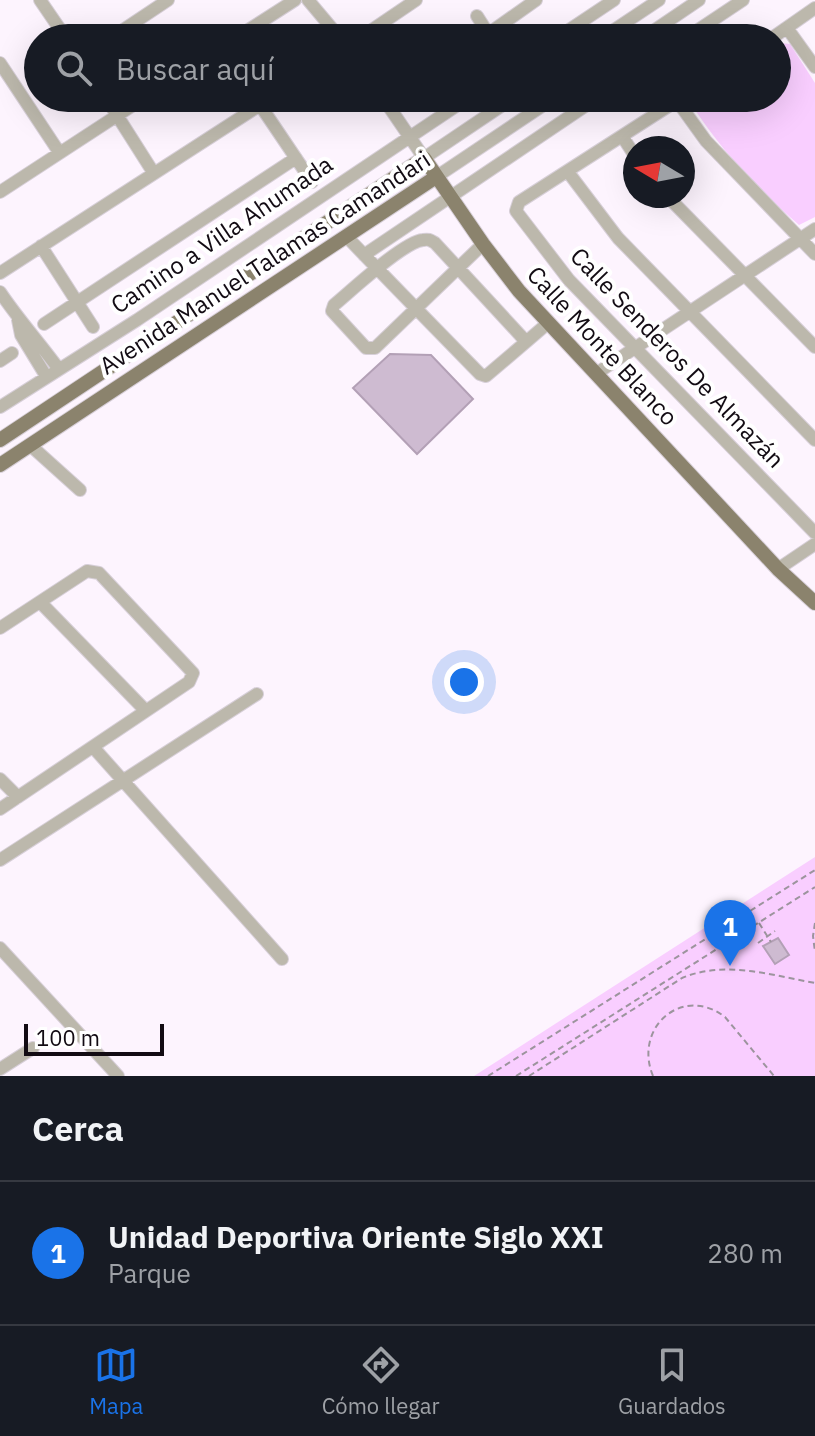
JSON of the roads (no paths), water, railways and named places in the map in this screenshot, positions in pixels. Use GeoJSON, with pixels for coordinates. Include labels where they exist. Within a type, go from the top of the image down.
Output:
{"type":"FeatureCollection","features":[{"type":"Feature","properties":{"kind":"main road","name":"Calle Monte Blanco"},"geometry":{"type":"LineString","coordinates":[[424,158],[519,291],[778,569],[815,603]]}},
{"type":"Feature","properties":{"kind":"main road","name":"Avenida Manuel Talamas Camandari"},"geometry":{"type":"LineString","coordinates":[[0,440],[424,158]]}},
{"type":"Feature","properties":{"kind":"main road","name":"Avenida Manuel Talamas Camandari"},"geometry":{"type":"LineString","coordinates":[[0,465],[436,177]]}},
{"type":"Feature","properties":{"kind":"street"},"geometry":{"type":"LineString","coordinates":[[40,0],[56,24]]}},
{"type":"Feature","properties":{"kind":"street"},"geometry":{"type":"LineString","coordinates":[[132,24],[168,0]]}},
{"type":"Feature","properties":{"kind":"street"},"geometry":{"type":"LineString","coordinates":[[258,24],[295,0]]}},
{"type":"Feature","properties":{"kind":"street"},"geometry":{"type":"LineString","coordinates":[[308,0],[328,24]]}},
{"type":"Feature","properties":{"kind":"street"},"geometry":{"type":"LineString","coordinates":[[381,24],[416,0]]}},
{"type":"Feature","properties":{"kind":"street"},"geometry":{"type":"LineString","coordinates":[[505,24],[536,0]]}},
{"type":"Feature","properties":{"kind":"street"},"geometry":{"type":"LineString","coordinates":[[578,24],[614,0]]}},
{"type":"Feature","properties":{"kind":"street"},"geometry":{"type":"LineString","coordinates":[[623,24],[659,0]]}},
{"type":"Feature","properties":{"kind":"street"},"geometry":{"type":"LineString","coordinates":[[664,24],[699,0]]}},
{"type":"Feature","properties":{"kind":"street"},"geometry":{"type":"LineString","coordinates":[[707,24],[743,0]]}},
{"type":"Feature","properties":{"kind":"street"},"geometry":{"type":"LineString","coordinates":[[791,25],[815,8]]}},
{"type":"Feature","properties":{"kind":"street"},"geometry":{"type":"LineString","coordinates":[[477,16],[482,24]]}},
{"type":"Feature","properties":{"kind":"street"},"geometry":{"type":"LineString","coordinates":[[791,34],[815,67]]}},
{"type":"Feature","properties":{"kind":"street"},"geometry":{"type":"LineString","coordinates":[[0,63],[24,99]]}},
{"type":"Feature","properties":{"kind":"street"},"geometry":{"type":"LineString","coordinates":[[32,112],[59,152]]}},
{"type":"Feature","properties":{"kind":"street"},"geometry":{"type":"LineString","coordinates":[[115,112],[153,172]]}},
{"type":"Feature","properties":{"kind":"street"},"geometry":{"type":"LineString","coordinates":[[1,190],[122,112]]}},
{"type":"Feature","properties":{"kind":"street"},"geometry":{"type":"LineString","coordinates":[[0,273],[249,112]]}},
{"type":"Feature","properties":{"kind":"street"},"geometry":{"type":"LineString","coordinates":[[271,112],[312,182]]}},
{"type":"Feature","properties":{"kind":"street","name":"Calle Monte Blanco"},"geometry":{"type":"LineString","coordinates":[[393,112],[424,158]]}},
{"type":"Feature","properties":{"kind":"street","name":"Camino a Villa Ahumada"},"geometry":{"type":"LineString","coordinates":[[0,407],[137,320],[447,112]]}},
{"type":"Feature","properties":{"kind":"street","name":"Avenida Manuel Talamas Camandari"},"geometry":{"type":"LineString","coordinates":[[424,158],[492,112]]}},
{"type":"Feature","properties":{"kind":"street","name":"Avenida Manuel Talamas Camandari"},"geometry":{"type":"LineString","coordinates":[[436,177],[533,112]]}},
{"type":"Feature","properties":{"kind":"street"},"geometry":{"type":"LineString","coordinates":[[364,255],[576,112]]}},
{"type":"Feature","properties":{"kind":"street"},"geometry":{"type":"LineString","coordinates":[[658,112],[568,172],[618,238],[815,440]]}},
{"type":"Feature","properties":{"kind":"street"},"geometry":{"type":"LineString","coordinates":[[686,112],[706,141],[815,254]]}},
{"type":"Feature","properties":{"kind":"street"},"geometry":{"type":"LineString","coordinates":[[44,324],[296,158]]}},
{"type":"Feature","properties":{"kind":"street","name":"Calle Senderos De Almazán"},"geometry":{"type":"LineString","coordinates":[[568,172],[519,202],[517,214],[552,261],[815,533]]}},
{"type":"Feature","properties":{"kind":"street"},"geometry":{"type":"LineString","coordinates":[[679,208],[815,347]]}},
{"type":"Feature","properties":{"kind":"street"},"geometry":{"type":"LineString","coordinates":[[597,373],[815,229]]}},
{"type":"Feature","properties":{"kind":"street"},"geometry":{"type":"LineString","coordinates":[[346,236],[483,376],[489,375],[548,323]]}},
{"type":"Feature","properties":{"kind":"street"},"geometry":{"type":"LineString","coordinates":[[483,244],[458,268],[416,309],[375,348],[369,349],[333,314],[334,305],[377,268],[418,240],[427,239],[435,243],[458,268],[526,342]]}},
{"type":"Feature","properties":{"kind":"street"},"geometry":{"type":"LineString","coordinates":[[41,246],[93,327]]}},
{"type":"Feature","properties":{"kind":"street"},"geometry":{"type":"LineString","coordinates":[[0,292],[18,320],[30,330],[58,368]]}},
{"type":"Feature","properties":{"kind":"street"},"geometry":{"type":"LineString","coordinates":[[18,320],[21,335],[46,376]]}},
{"type":"Feature","properties":{"kind":"street"},"geometry":{"type":"LineString","coordinates":[[0,361],[12,353]]}},
{"type":"Feature","properties":{"kind":"street"},"geometry":{"type":"LineString","coordinates":[[30,445],[80,490]]}},
{"type":"Feature","properties":{"kind":"street"},"geometry":{"type":"LineString","coordinates":[[778,569],[815,544]]}},
{"type":"Feature","properties":{"kind":"street"},"geometry":{"type":"LineString","coordinates":[[0,628],[87,571],[99,573],[193,673],[189,682],[0,809]]}},
{"type":"Feature","properties":{"kind":"street"},"geometry":{"type":"LineString","coordinates":[[40,602],[146,711]]}},
{"type":"Feature","properties":{"kind":"street"},"geometry":{"type":"LineString","coordinates":[[0,860],[257,694]]}},
{"type":"Feature","properties":{"kind":"street"},"geometry":{"type":"LineString","coordinates":[[93,747],[282,959]]}},
{"type":"Feature","properties":{"kind":"street"},"geometry":{"type":"LineString","coordinates":[[0,779],[18,797]]}},
{"type":"Feature","properties":{"kind":"street"},"geometry":{"type":"LineString","coordinates":[[0,948],[118,1076]]}},
{"type":"Feature","properties":{"kind":"street"},"geometry":{"type":"LineString","coordinates":[[0,1069],[33,1048]]}},
{"type":"Feature","properties":{"kind":"place","name":"Unidad Deportiva Oriente Siglo XXI"},"geometry":{"type":"Point","coordinates":[730,966]}}]}
